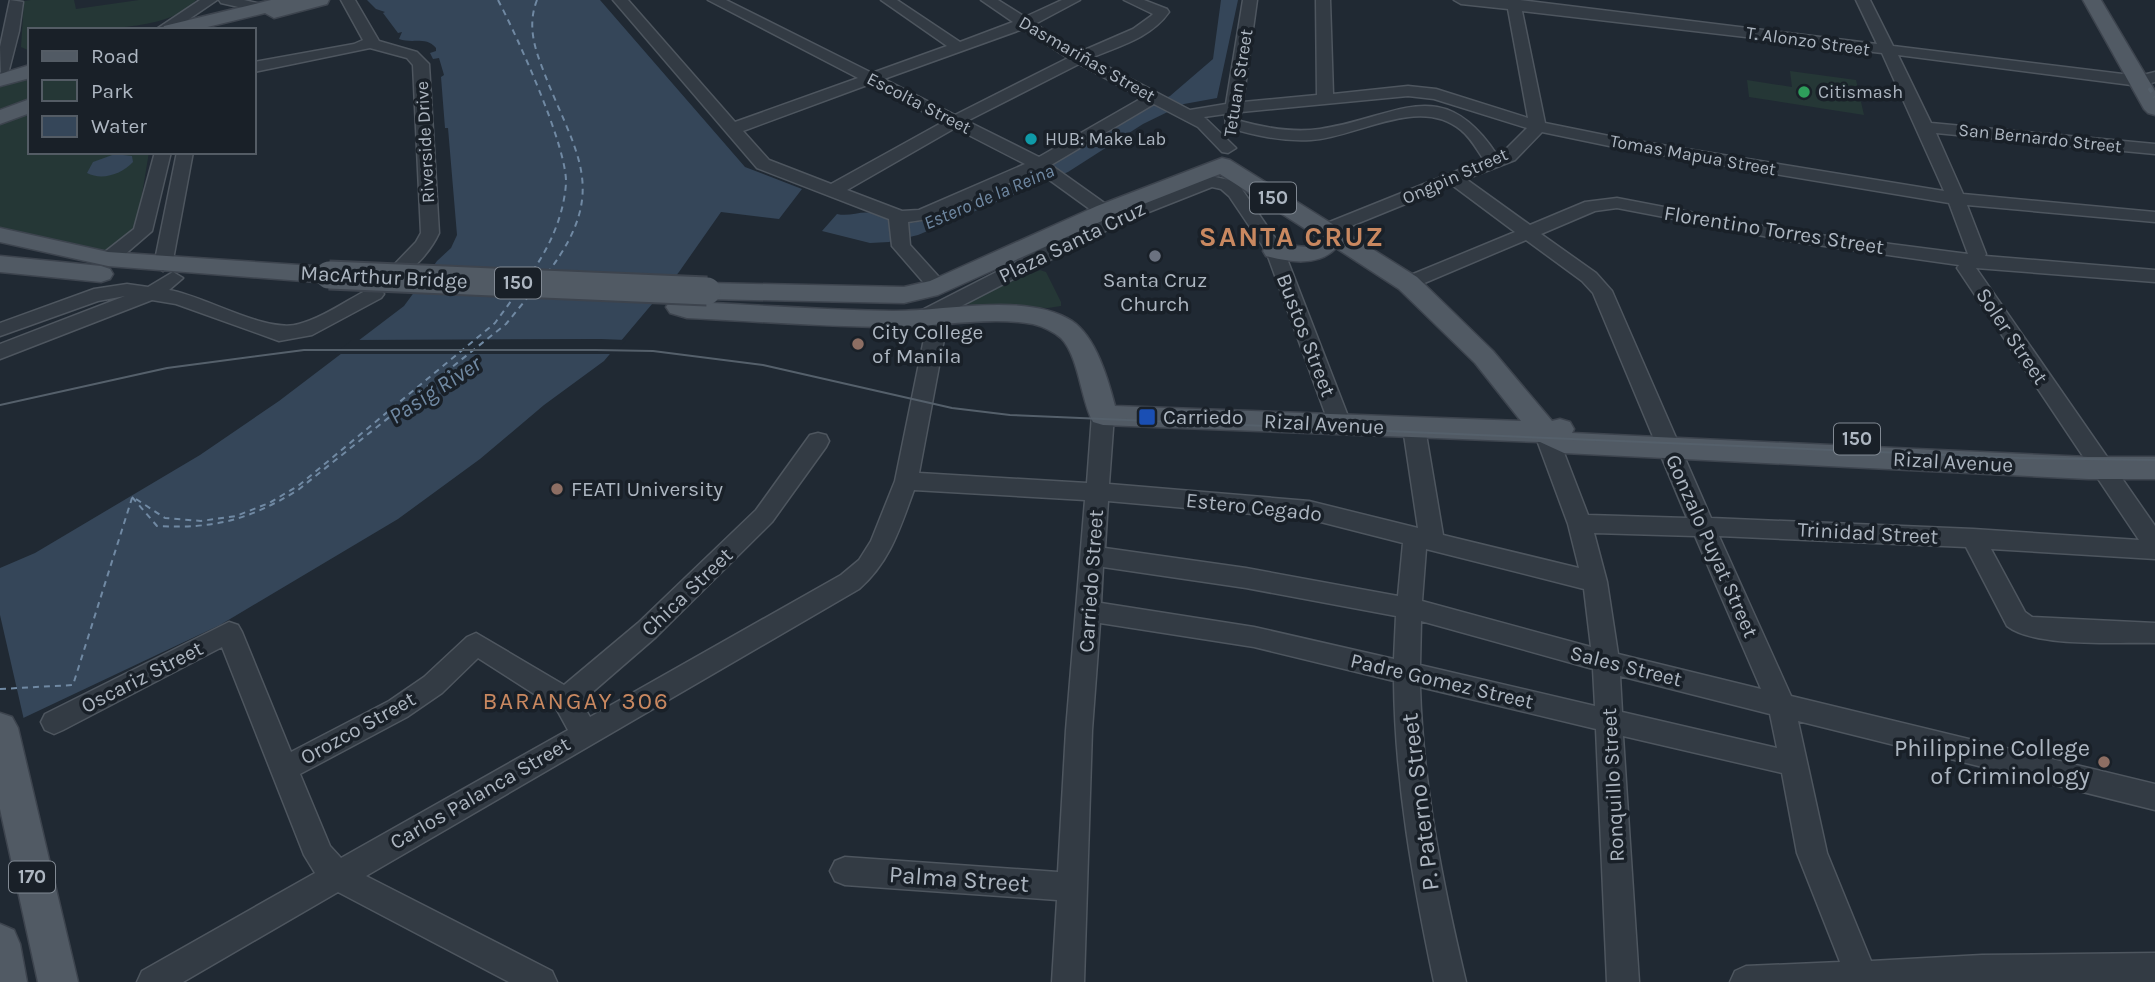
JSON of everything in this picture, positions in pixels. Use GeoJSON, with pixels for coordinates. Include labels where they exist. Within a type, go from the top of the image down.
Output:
{"type":"FeatureCollection","features":[{"type":"Feature","properties":{"kind":"main road"},"geometry":{"type":"LineString","coordinates":[[215,28],[294,0]]}},
{"type":"Feature","properties":{"kind":"main road"},"geometry":{"type":"LineString","coordinates":[[181,28],[320,0]]}},
{"type":"Feature","properties":{"kind":"main road"},"geometry":{"type":"LineString","coordinates":[[2092,0],[2148,71]]}},
{"type":"Feature","properties":{"kind":"main road"},"geometry":{"type":"LineString","coordinates":[[2112,0],[2148,71],[2155,109]]}},
{"type":"Feature","properties":{"kind":"main road"},"geometry":{"type":"LineString","coordinates":[[228,28],[253,14]]}},
{"type":"Feature","properties":{"kind":"main road"},"geometry":{"type":"LineString","coordinates":[[0,70],[28,63]]}},
{"type":"Feature","properties":{"kind":"main road"},"geometry":{"type":"LineString","coordinates":[[0,80],[28,72]]}},
{"type":"Feature","properties":{"kind":"main road"},"geometry":{"type":"LineString","coordinates":[[0,118],[28,106]]}},
{"type":"Feature","properties":{"kind":"main road","name":"Plaza Santa Cruz"},"geometry":{"type":"LineString","coordinates":[[938,287],[1223,165]]}},
{"type":"Feature","properties":{"kind":"main road","name":"Ronquillo Street"},"geometry":{"type":"LineString","coordinates":[[1223,165],[1408,283],[1484,356],[1545,432]]}},
{"type":"Feature","properties":{"kind":"main road"},"geometry":{"type":"LineString","coordinates":[[1275,251],[1290,255],[1306,255],[1320,251],[1328,244],[1327,233]]}},
{"type":"Feature","properties":{"kind":"main road","name":"MacArthur Bridge"},"geometry":{"type":"LineString","coordinates":[[0,235],[108,259],[163,279]]}},
{"type":"Feature","properties":{"kind":"main road","name":"MacArthur Bridge"},"geometry":{"type":"LineString","coordinates":[[0,264],[163,279],[324,280],[694,296],[904,295],[938,287]]}},
{"type":"Feature","properties":{"kind":"main road","name":"Carriedo Street"},"geometry":{"type":"LineString","coordinates":[[694,296],[683,310],[896,318],[929,314],[1036,316],[1074,335],[1096,386],[1103,415]]}},
{"type":"Feature","properties":{"kind":"main road","name":"Rizal Avenue"},"geometry":{"type":"LineString","coordinates":[[1103,415],[1545,432],[1564,443],[1665,440],[2096,459],[2155,468]]}},
{"type":"Feature","properties":{"kind":"main road","name":"Rizal Avenue"},"geometry":{"type":"LineString","coordinates":[[2096,459],[2155,447]]}},
{"type":"Feature","properties":{"kind":"main road","name":"170"},"geometry":{"type":"LineString","coordinates":[[0,728],[58,982]]}},
{"type":"Feature","properties":{"kind":"main road"},"geometry":{"type":"LineString","coordinates":[[0,944],[8,982]]}},
{"type":"Feature","properties":{"kind":"street"},"geometry":{"type":"LineString","coordinates":[[165,28],[210,0]]}},
{"type":"Feature","properties":{"kind":"street"},"geometry":{"type":"LineString","coordinates":[[226,0],[253,14]]}},
{"type":"Feature","properties":{"kind":"street"},"geometry":{"type":"LineString","coordinates":[[348,0],[371,42]]}},
{"type":"Feature","properties":{"kind":"street"},"geometry":{"type":"LineString","coordinates":[[620,0],[763,164],[834,191],[899,226]]}},
{"type":"Feature","properties":{"kind":"street","name":"Escolta Street"},"geometry":{"type":"LineString","coordinates":[[715,0],[1047,169],[1110,215]]}},
{"type":"Feature","properties":{"kind":"street"},"geometry":{"type":"LineString","coordinates":[[888,0],[960,48]]}},
{"type":"Feature","properties":{"kind":"street","name":"Dasmariñas Street"},"geometry":{"type":"LineString","coordinates":[[989,0],[1079,58],[1204,124],[1223,165]]}},
{"type":"Feature","properties":{"kind":"street"},"geometry":{"type":"LineString","coordinates":[[732,129],[960,48],[1025,23],[1073,0]]}},
{"type":"Feature","properties":{"kind":"street"},"geometry":{"type":"LineString","coordinates":[[834,191],[1079,58],[1146,28],[1162,12],[1131,0]]}},
{"type":"Feature","properties":{"kind":"street","name":"Tetuan Street"},"geometry":{"type":"LineString","coordinates":[[1223,165],[1250,0]]}},
{"type":"Feature","properties":{"kind":"street"},"geometry":{"type":"LineString","coordinates":[[1323,0],[1325,99]]}},
{"type":"Feature","properties":{"kind":"street","name":"T. Alonzo Street"},"geometry":{"type":"LineString","coordinates":[[1461,0],[1514,3],[1889,52],[2148,71]]}},
{"type":"Feature","properties":{"kind":"street","name":"Soler Street"},"geometry":{"type":"LineString","coordinates":[[1863,0],[1926,127],[1958,199],[1977,254],[1966,268],[2155,544]]}},
{"type":"Feature","properties":{"kind":"street"},"geometry":{"type":"LineString","coordinates":[[0,70],[12,31],[16,2]]}},
{"type":"Feature","properties":{"kind":"street"},"geometry":{"type":"LineString","coordinates":[[1514,3],[1538,126]]}},
{"type":"Feature","properties":{"kind":"street"},"geometry":{"type":"LineString","coordinates":[[256,59],[358,41],[371,42]]}},
{"type":"Feature","properties":{"kind":"street"},"geometry":{"type":"LineString","coordinates":[[256,67],[358,48],[371,42]]}},
{"type":"Feature","properties":{"kind":"street","name":"Riverside Drive"},"geometry":{"type":"LineString","coordinates":[[371,42],[377,47],[412,55],[421,64],[430,233],[424,245],[398,271]]}},
{"type":"Feature","properties":{"kind":"street","name":"Tomas Mapua Street"},"geometry":{"type":"LineString","coordinates":[[1233,116],[1325,99],[1408,91],[1436,94],[1538,126],[1632,145],[1958,199],[2155,217]]}},
{"type":"Feature","properties":{"kind":"street"},"geometry":{"type":"LineString","coordinates":[[899,226],[1047,169],[1062,153],[1168,106],[1233,116],[1271,134],[1322,135],[1409,113],[1431,112],[1450,117],[1469,128],[1494,163]]}},
{"type":"Feature","properties":{"kind":"street","name":"Ongpin Street"},"geometry":{"type":"LineString","coordinates":[[1327,233],[1509,156],[1538,126]]}},
{"type":"Feature","properties":{"kind":"street","name":"San Bernardo Street"},"geometry":{"type":"LineString","coordinates":[[1926,127],[2155,149]]}},
{"type":"Feature","properties":{"kind":"street"},"geometry":{"type":"LineString","coordinates":[[108,259],[143,231],[162,154]]}},
{"type":"Feature","properties":{"kind":"street"},"geometry":{"type":"LineString","coordinates":[[185,154],[163,279],[179,298],[279,334],[305,330],[374,294]]}},
{"type":"Feature","properties":{"kind":"street","name":"Bustos Street"},"geometry":{"type":"LineString","coordinates":[[1223,165],[1235,192],[1275,251],[1339,424]]}},
{"type":"Feature","properties":{"kind":"street","name":"Gonzalo Puyat Street"},"geometry":{"type":"LineString","coordinates":[[1454,179],[1589,277],[1602,291],[1782,706],[1812,853],[1833,913],[1863,979]]}},
{"type":"Feature","properties":{"kind":"street","name":"Florentino Torres Street"},"geometry":{"type":"LineString","coordinates":[[1408,283],[1591,206],[1617,203],[1789,236],[1973,261],[2155,276]]}},
{"type":"Feature","properties":{"kind":"street","name":"Plaza Santa Cruz"},"geometry":{"type":"LineString","coordinates":[[929,314],[1110,215]]}},
{"type":"Feature","properties":{"kind":"street"},"geometry":{"type":"LineString","coordinates":[[899,226],[901,246],[938,287]]}},
{"type":"Feature","properties":{"kind":"street"},"geometry":{"type":"LineString","coordinates":[[0,330],[94,295],[163,279]]}},
{"type":"Feature","properties":{"kind":"street"},"geometry":{"type":"LineString","coordinates":[[0,352],[163,279]]}},
{"type":"Feature","properties":{"kind":"street","name":"Carlos Palanca Street"},"geometry":{"type":"LineString","coordinates":[[153,982],[850,582],[869,567],[906,481],[935,334],[929,314]]}},
{"type":"Feature","properties":{"kind":"street","name":"Carriedo Street"},"geometry":{"type":"LineString","coordinates":[[1068,982],[1079,730],[1103,415]]}},
{"type":"Feature","properties":{"kind":"street","name":"P. Paterno Street"},"geometry":{"type":"LineString","coordinates":[[1414,428],[1424,539],[1409,608],[1406,672],[1413,773],[1433,904],[1450,982]]}},
{"type":"Feature","properties":{"kind":"street","name":"Ronquillo Street"},"geometry":{"type":"LineString","coordinates":[[1545,432],[1580,524],[1595,582],[1606,662],[1623,982]]}},
{"type":"Feature","properties":{"kind":"street","name":"Chica Street"},"geometry":{"type":"LineString","coordinates":[[565,700],[648,630],[764,516],[818,441]]}},
{"type":"Feature","properties":{"kind":"street","name":"Estero Cegado"},"geometry":{"type":"LineString","coordinates":[[906,481],[1097,492],[1309,510],[1595,582]]}},
{"type":"Feature","properties":{"kind":"street","name":"Trinidad Street"},"geometry":{"type":"LineString","coordinates":[[1580,524],[1704,526],[1973,538],[2155,550]]}},
{"type":"Feature","properties":{"kind":"street"},"geometry":{"type":"LineString","coordinates":[[1973,538],[2016,619],[2025,626],[2037,629],[2155,633]]}},
{"type":"Feature","properties":{"kind":"street","name":"Sales Street"},"geometry":{"type":"LineString","coordinates":[[1093,556],[1246,578],[1409,608],[1606,662],[2155,797]]}},
{"type":"Feature","properties":{"kind":"street","name":"Padre Gomez Street"},"geometry":{"type":"LineString","coordinates":[[1088,611],[1254,637],[1794,764]]}},
{"type":"Feature","properties":{"kind":"street","name":"Oscariz Street"},"geometry":{"type":"LineString","coordinates":[[54,722],[229,632],[284,768]]}},
{"type":"Feature","properties":{"kind":"street","name":"Orozco Street"},"geometry":{"type":"LineString","coordinates":[[284,768],[398,709],[433,685],[476,644],[565,700]]}},
{"type":"Feature","properties":{"kind":"street"},"geometry":{"type":"LineString","coordinates":[[565,700],[585,733]]}},
{"type":"Feature","properties":{"kind":"street"},"geometry":{"type":"LineString","coordinates":[[284,768],[319,855],[337,876],[541,982]]}},
{"type":"Feature","properties":{"kind":"street","name":"Palma Street"},"geometry":{"type":"LineString","coordinates":[[845,871],[1074,887]]}},
{"type":"Feature","properties":{"kind":"street"},"geometry":{"type":"LineString","coordinates":[[1746,982],[2155,969]]}},
{"type":"Feature","properties":{"kind":"green space"},"geometry":{"type":"Polygon","coordinates":[[[74,0],[76,9],[139,0],[196,0],[183,11],[165,19],[119,28],[28,28],[28,50],[21,47],[24,1],[74,0]]]}},
{"type":"Feature","properties":{"kind":"green space","name":"Citismash"},"geometry":{"type":"Polygon","coordinates":[[[1790,71],[1856,80],[1864,115],[1749,97],[1747,80],[1792,87],[1790,71]]]}},
{"type":"Feature","properties":{"kind":"green space"},"geometry":{"type":"Polygon","coordinates":[[[28,79],[28,154],[149,154],[137,224],[129,240],[109,253],[0,230],[0,87],[28,79]]]}},
{"type":"Feature","properties":{"kind":"green space"},"geometry":{"type":"Polygon","coordinates":[[[1040,270],[1046,272],[1061,306],[974,306],[965,303],[971,298],[1040,270]]]}},
{"type":"Feature","properties":{"kind":"water","name":"Pasig River"},"geometry":{"type":"Polygon","coordinates":[[[367,0],[600,0],[745,167],[802,189],[779,219],[721,212],[679,272],[604,361],[544,405],[480,459],[398,519],[220,625],[0,729],[0,568],[35,553],[200,455],[279,401],[404,306],[437,261],[451,248],[457,235],[448,128],[445,128],[441,77],[444,75],[439,58],[433,59],[430,53],[436,51],[436,48],[428,42],[399,39],[402,32],[398,33],[383,13],[385,12],[376,9],[367,0]]]}},
{"type":"Feature","properties":{"kind":"water","name":"Estero de la Reina"},"geometry":{"type":"Polygon","coordinates":[[[1221,0],[1238,0],[1217,98],[1184,104],[1143,124],[1068,172],[918,235],[889,242],[870,243],[822,231],[837,214],[867,213],[903,221],[922,221],[1056,162],[1149,105],[1170,96],[1213,59],[1221,0]]]}},
{"type":"Feature","properties":{"kind":"water"},"geometry":{"type":"Polygon","coordinates":[[[115,154],[132,156],[133,162],[112,175],[87,173],[93,162],[115,154]]]}},
{"type":"Feature","properties":{"kind":"pier"},"geometry":{"type":"Polygon","coordinates":[[[352,340],[626,340],[615,354],[334,354],[352,340]]]}},
{"type":"Feature","properties":{"kind":"pier"},"geometry":{"type":"Polygon","coordinates":[[[0,615],[24,720],[0,732],[0,615]]]}},
{"type":"Feature","properties":{"kind":"ferry route"},"geometry":{"type":"LineString","coordinates":[[498,0],[540,91],[564,166],[565,195],[559,217],[551,239],[534,269]]}},
{"type":"Feature","properties":{"kind":"ferry route"},"geometry":{"type":"LineString","coordinates":[[537,0],[532,25],[534,42],[574,146],[581,169],[583,192],[579,216],[568,242],[549,271]]}},
{"type":"Feature","properties":{"kind":"ferry route"},"geometry":{"type":"LineString","coordinates":[[136,499],[165,518],[201,521],[236,516],[269,503],[298,486],[495,323],[514,297]]}},
{"type":"Feature","properties":{"kind":"ferry route"},"geometry":{"type":"LineString","coordinates":[[132,497],[157,526],[214,524],[263,509],[298,490],[506,324],[528,297]]}},
{"type":"Feature","properties":{"kind":"ferry route"},"geometry":{"type":"LineString","coordinates":[[0,689],[73,685],[132,498]]}},
{"type":"Feature","properties":{"kind":"tram line"},"geometry":{"type":"LineString","coordinates":[[0,405],[167,368],[304,350],[653,351],[763,365],[952,408],[1010,415],[2019,458],[2155,460]]}},
{"type":"Feature","properties":{"kind":"railway"},"geometry":{"type":"LineString","coordinates":[[2149,88],[2155,97]]}},
{"type":"Feature","properties":{"kind":"place","name":"Citismash"},"geometry":{"type":"Point","coordinates":[1804,92]}},
{"type":"Feature","properties":{"kind":"place","name":"HUB: Make Lab"},"geometry":{"type":"Point","coordinates":[1031,139]}},
{"type":"Feature","properties":{"kind":"place","name":"Santa Cruz Church"},"geometry":{"type":"Point","coordinates":[1155,256]}},
{"type":"Feature","properties":{"kind":"place","name":"City College of Manila"},"geometry":{"type":"Point","coordinates":[858,344]}},
{"type":"Feature","properties":{"kind":"place","name":"Carriedo"},"geometry":{"type":"Point","coordinates":[1147,417]}},
{"type":"Feature","properties":{"kind":"place","name":"FEATI University"},"geometry":{"type":"Point","coordinates":[557,489]}},
{"type":"Feature","properties":{"kind":"place","name":"Philippine College of Criminology"},"geometry":{"type":"Point","coordinates":[2104,762]}},
{"type":"Feature","properties":{"kind":"district","name":"SANTA CRUZ"},"geometry":{"type":"Point","coordinates":[1292,236]}},
{"type":"Feature","properties":{"kind":"district","name":"BARANGAY 306"},"geometry":{"type":"Point","coordinates":[576,701]}}]}
